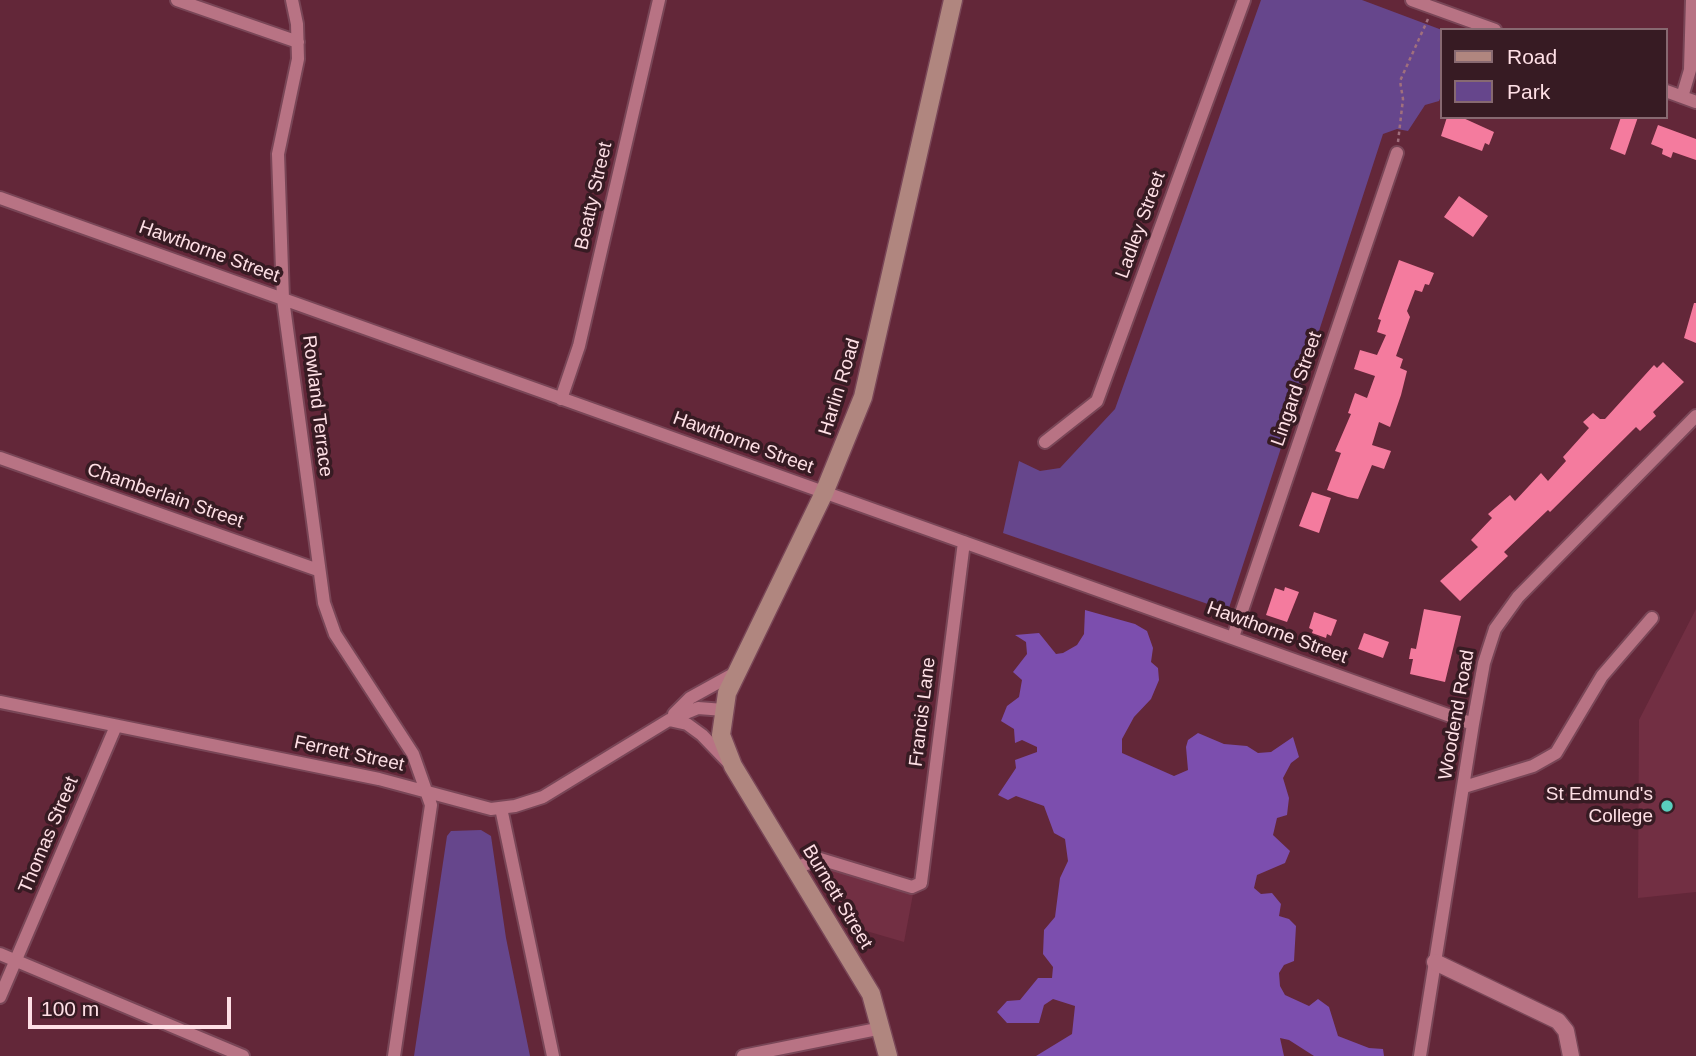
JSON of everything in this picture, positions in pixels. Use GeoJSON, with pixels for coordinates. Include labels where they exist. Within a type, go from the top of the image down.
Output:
{"type":"FeatureCollection","features":[{"type":"Feature","properties":{"kind":"main road","name":"Harlin Road"},"geometry":{"type":"LineString","coordinates":[[733,766],[721,735],[727,693],[824,493],[869,378],[953,0]]}},
{"type":"Feature","properties":{"kind":"main road","name":"Burnett Street"},"geometry":{"type":"LineString","coordinates":[[733,766],[871,994],[888,1056]]}},
{"type":"Feature","properties":{"kind":"street"},"geometry":{"type":"LineString","coordinates":[[177,0],[298,41]]}},
{"type":"Feature","properties":{"kind":"street","name":"Rowland Terrace"},"geometry":{"type":"LineString","coordinates":[[292,0],[298,41],[295,76],[278,154],[284,299],[318,570],[331,626],[413,754],[428,791]]}},
{"type":"Feature","properties":{"kind":"street","name":"Beatty Street"},"geometry":{"type":"LineString","coordinates":[[561,398],[579,346],[659,0]]}},
{"type":"Feature","properties":{"kind":"street","name":"Ladley Street"},"geometry":{"type":"LineString","coordinates":[[1045,442],[1097,401],[1244,0]]}},
{"type":"Feature","properties":{"kind":"street"},"geometry":{"type":"LineString","coordinates":[[1412,0],[1489,28]]}},
{"type":"Feature","properties":{"kind":"street"},"geometry":{"type":"LineString","coordinates":[[1682,97],[1690,70],[1692,0]]}},
{"type":"Feature","properties":{"kind":"street"},"geometry":{"type":"LineString","coordinates":[[1668,92],[1696,102]]}},
{"type":"Feature","properties":{"kind":"street","name":"Lingard Street"},"geometry":{"type":"LineString","coordinates":[[1233,637],[1397,153]]}},
{"type":"Feature","properties":{"kind":"street","name":"Hawthorne Street"},"geometry":{"type":"LineString","coordinates":[[0,198],[1473,724]]}},
{"type":"Feature","properties":{"kind":"street","name":"Woodend Road"},"geometry":{"type":"LineString","coordinates":[[1420,1056],[1488,646],[1507,609],[1696,416]]}},
{"type":"Feature","properties":{"kind":"street","name":"Chamberlain Street"},"geometry":{"type":"LineString","coordinates":[[0,458],[318,570]]}},
{"type":"Feature","properties":{"kind":"street","name":"Francis Lane"},"geometry":{"type":"LineString","coordinates":[[795,869],[820,859],[912,887],[919,886],[964,542]]}},
{"type":"Feature","properties":{"kind":"street"},"geometry":{"type":"LineString","coordinates":[[1464,787],[1533,766],[1556,753],[1601,676],[1652,618]]}},
{"type":"Feature","properties":{"kind":"street"},"geometry":{"type":"LineString","coordinates":[[669,720],[690,698],[739,671]]}},
{"type":"Feature","properties":{"kind":"street","name":"Ferrett Street"},"geometry":{"type":"LineString","coordinates":[[0,702],[428,791],[480,807],[502,808],[543,797],[669,720],[698,708],[724,710]]}},
{"type":"Feature","properties":{"kind":"street"},"geometry":{"type":"LineString","coordinates":[[669,720],[687,724],[702,734],[733,766]]}},
{"type":"Feature","properties":{"kind":"street","name":"Thomas Street"},"geometry":{"type":"LineString","coordinates":[[0,997],[116,726]]}},
{"type":"Feature","properties":{"kind":"street"},"geometry":{"type":"LineString","coordinates":[[394,1056],[431,814],[428,791]]}},
{"type":"Feature","properties":{"kind":"street"},"geometry":{"type":"LineString","coordinates":[[502,808],[554,1056]]}},
{"type":"Feature","properties":{"kind":"street"},"geometry":{"type":"LineString","coordinates":[[0,954],[243,1056]]}},
{"type":"Feature","properties":{"kind":"street"},"geometry":{"type":"LineString","coordinates":[[1435,962],[1558,1021],[1566,1031],[1572,1056]]}},
{"type":"Feature","properties":{"kind":"street"},"geometry":{"type":"LineString","coordinates":[[743,1056],[882,1028]]}},
{"type":"Feature","properties":{"kind":"path"},"geometry":{"type":"LineString","coordinates":[[1397,153],[1403,99],[1400,81],[1419,35],[1437,9]]}},
{"type":"Feature","properties":{"kind":"shaded area","name":"St Edmund's College"},"geometry":{"type":"Polygon","coordinates":[[[1696,609],[1696,892],[1638,898],[1639,720],[1696,609]]]}},
{"type":"Feature","properties":{"kind":"shaded area"},"geometry":{"type":"Polygon","coordinates":[[[1085,610],[1135,624],[1147,631],[1153,648],[1151,662],[1158,668],[1159,680],[1151,699],[1134,717],[1122,739],[1122,753],[1174,776],[1188,770],[1186,747],[1188,740],[1198,733],[1224,744],[1247,746],[1258,753],[1271,752],[1293,737],[1299,757],[1291,763],[1283,778],[1289,798],[1287,815],[1277,818],[1273,835],[1290,851],[1285,863],[1257,875],[1254,888],[1261,894],[1272,893],[1281,904],[1279,916],[1289,919],[1296,926],[1294,961],[1284,965],[1279,973],[1280,986],[1285,995],[1309,1006],[1318,999],[1329,1007],[1338,1036],[1369,1048],[1383,1049],[1384,1056],[1314,1056],[1289,1040],[1280,1038],[1284,1056],[1036,1056],[1072,1034],[1075,1006],[1053,999],[1044,1005],[1039,1023],[1007,1023],[997,1012],[1007,1001],[1020,1000],[1038,978],[1052,978],[1053,967],[1043,954],[1044,930],[1055,917],[1060,878],[1068,861],[1065,839],[1054,833],[1044,806],[1016,796],[1008,800],[998,795],[1016,768],[1015,760],[1037,752],[1037,747],[1022,740],[1015,743],[1014,729],[1001,721],[1007,706],[1019,697],[1022,680],[1013,672],[1027,654],[1026,642],[1015,635],[1039,633],[1056,654],[1063,653],[1077,645],[1084,634],[1085,610]]]}},
{"type":"Feature","properties":{"kind":"shaded area"},"geometry":{"type":"Polygon","coordinates":[[[828,867],[913,894],[904,942],[856,928],[820,872],[828,867]]]}},
{"type":"Feature","properties":{"kind":"green space"},"geometry":{"type":"Polygon","coordinates":[[[1261,0],[1362,0],[1440,29],[1440,99],[1425,105],[1408,131],[1397,129],[1383,134],[1228,611],[1003,533],[1019,461],[1040,471],[1060,468],[1115,409],[1261,0]]]}},
{"type":"Feature","properties":{"kind":"green space"},"geometry":{"type":"Polygon","coordinates":[[[481,830],[491,836],[506,938],[530,1056],[414,1056],[447,836],[451,831],[481,830]]]}},
{"type":"Feature","properties":{"kind":"building"},"geometry":{"type":"Polygon","coordinates":[[[1446,119],[1465,119],[1494,132],[1489,145],[1485,143],[1482,151],[1441,136],[1446,119]]]}},
{"type":"Feature","properties":{"kind":"building"},"geometry":{"type":"Polygon","coordinates":[[[1620,119],[1637,119],[1625,155],[1610,149],[1620,119]]]}},
{"type":"Feature","properties":{"kind":"building"},"geometry":{"type":"Polygon","coordinates":[[[1658,125],[1696,139],[1696,160],[1673,152],[1671,158],[1662,154],[1663,149],[1651,144],[1658,125]]]}},
{"type":"Feature","properties":{"kind":"building"},"geometry":{"type":"Polygon","coordinates":[[[1459,196],[1488,216],[1473,237],[1444,217],[1459,196]]]}},
{"type":"Feature","properties":{"kind":"building"},"geometry":{"type":"Polygon","coordinates":[[[1399,260],[1434,273],[1429,285],[1425,284],[1422,292],[1415,290],[1407,311],[1410,317],[1396,356],[1403,359],[1400,368],[1407,371],[1401,395],[1390,427],[1379,422],[1372,445],[1391,451],[1384,469],[1372,465],[1358,499],[1327,490],[1341,453],[1335,451],[1351,414],[1348,413],[1355,393],[1367,398],[1375,376],[1354,369],[1360,350],[1377,355],[1386,335],[1377,332],[1381,320],[1378,319],[1399,260]]]}},
{"type":"Feature","properties":{"kind":"building"},"geometry":{"type":"Polygon","coordinates":[[[1696,303],[1696,343],[1684,338],[1696,303]]]}},
{"type":"Feature","properties":{"kind":"building"},"geometry":{"type":"Polygon","coordinates":[[[1663,362],[1684,382],[1653,412],[1656,416],[1640,431],[1636,427],[1550,512],[1548,510],[1504,552],[1508,556],[1460,601],[1440,581],[1478,547],[1471,540],[1492,518],[1488,514],[1510,495],[1515,501],[1541,473],[1548,481],[1566,461],[1563,457],[1589,428],[1583,422],[1593,413],[1600,419],[1605,419],[1654,365],[1657,368],[1663,362]]]}},
{"type":"Feature","properties":{"kind":"building"},"geometry":{"type":"Polygon","coordinates":[[[1312,492],[1331,498],[1319,533],[1299,526],[1312,492]]]}},
{"type":"Feature","properties":{"kind":"building"},"geometry":{"type":"Polygon","coordinates":[[[1285,587],[1299,592],[1287,622],[1266,615],[1275,588],[1284,591],[1285,587]]]}},
{"type":"Feature","properties":{"kind":"building"},"geometry":{"type":"Polygon","coordinates":[[[1424,609],[1461,616],[1445,682],[1410,674],[1413,659],[1409,659],[1411,648],[1416,649],[1424,609]]]}},
{"type":"Feature","properties":{"kind":"building"},"geometry":{"type":"Polygon","coordinates":[[[1314,612],[1337,620],[1331,636],[1327,634],[1326,638],[1312,633],[1313,630],[1309,628],[1314,612]]]}},
{"type":"Feature","properties":{"kind":"building"},"geometry":{"type":"Polygon","coordinates":[[[1364,633],[1389,642],[1383,658],[1358,649],[1364,633]]]}},
{"type":"Feature","properties":{"kind":"place","name":"St Edmund's College"},"geometry":{"type":"Point","coordinates":[1667,806]}}]}
